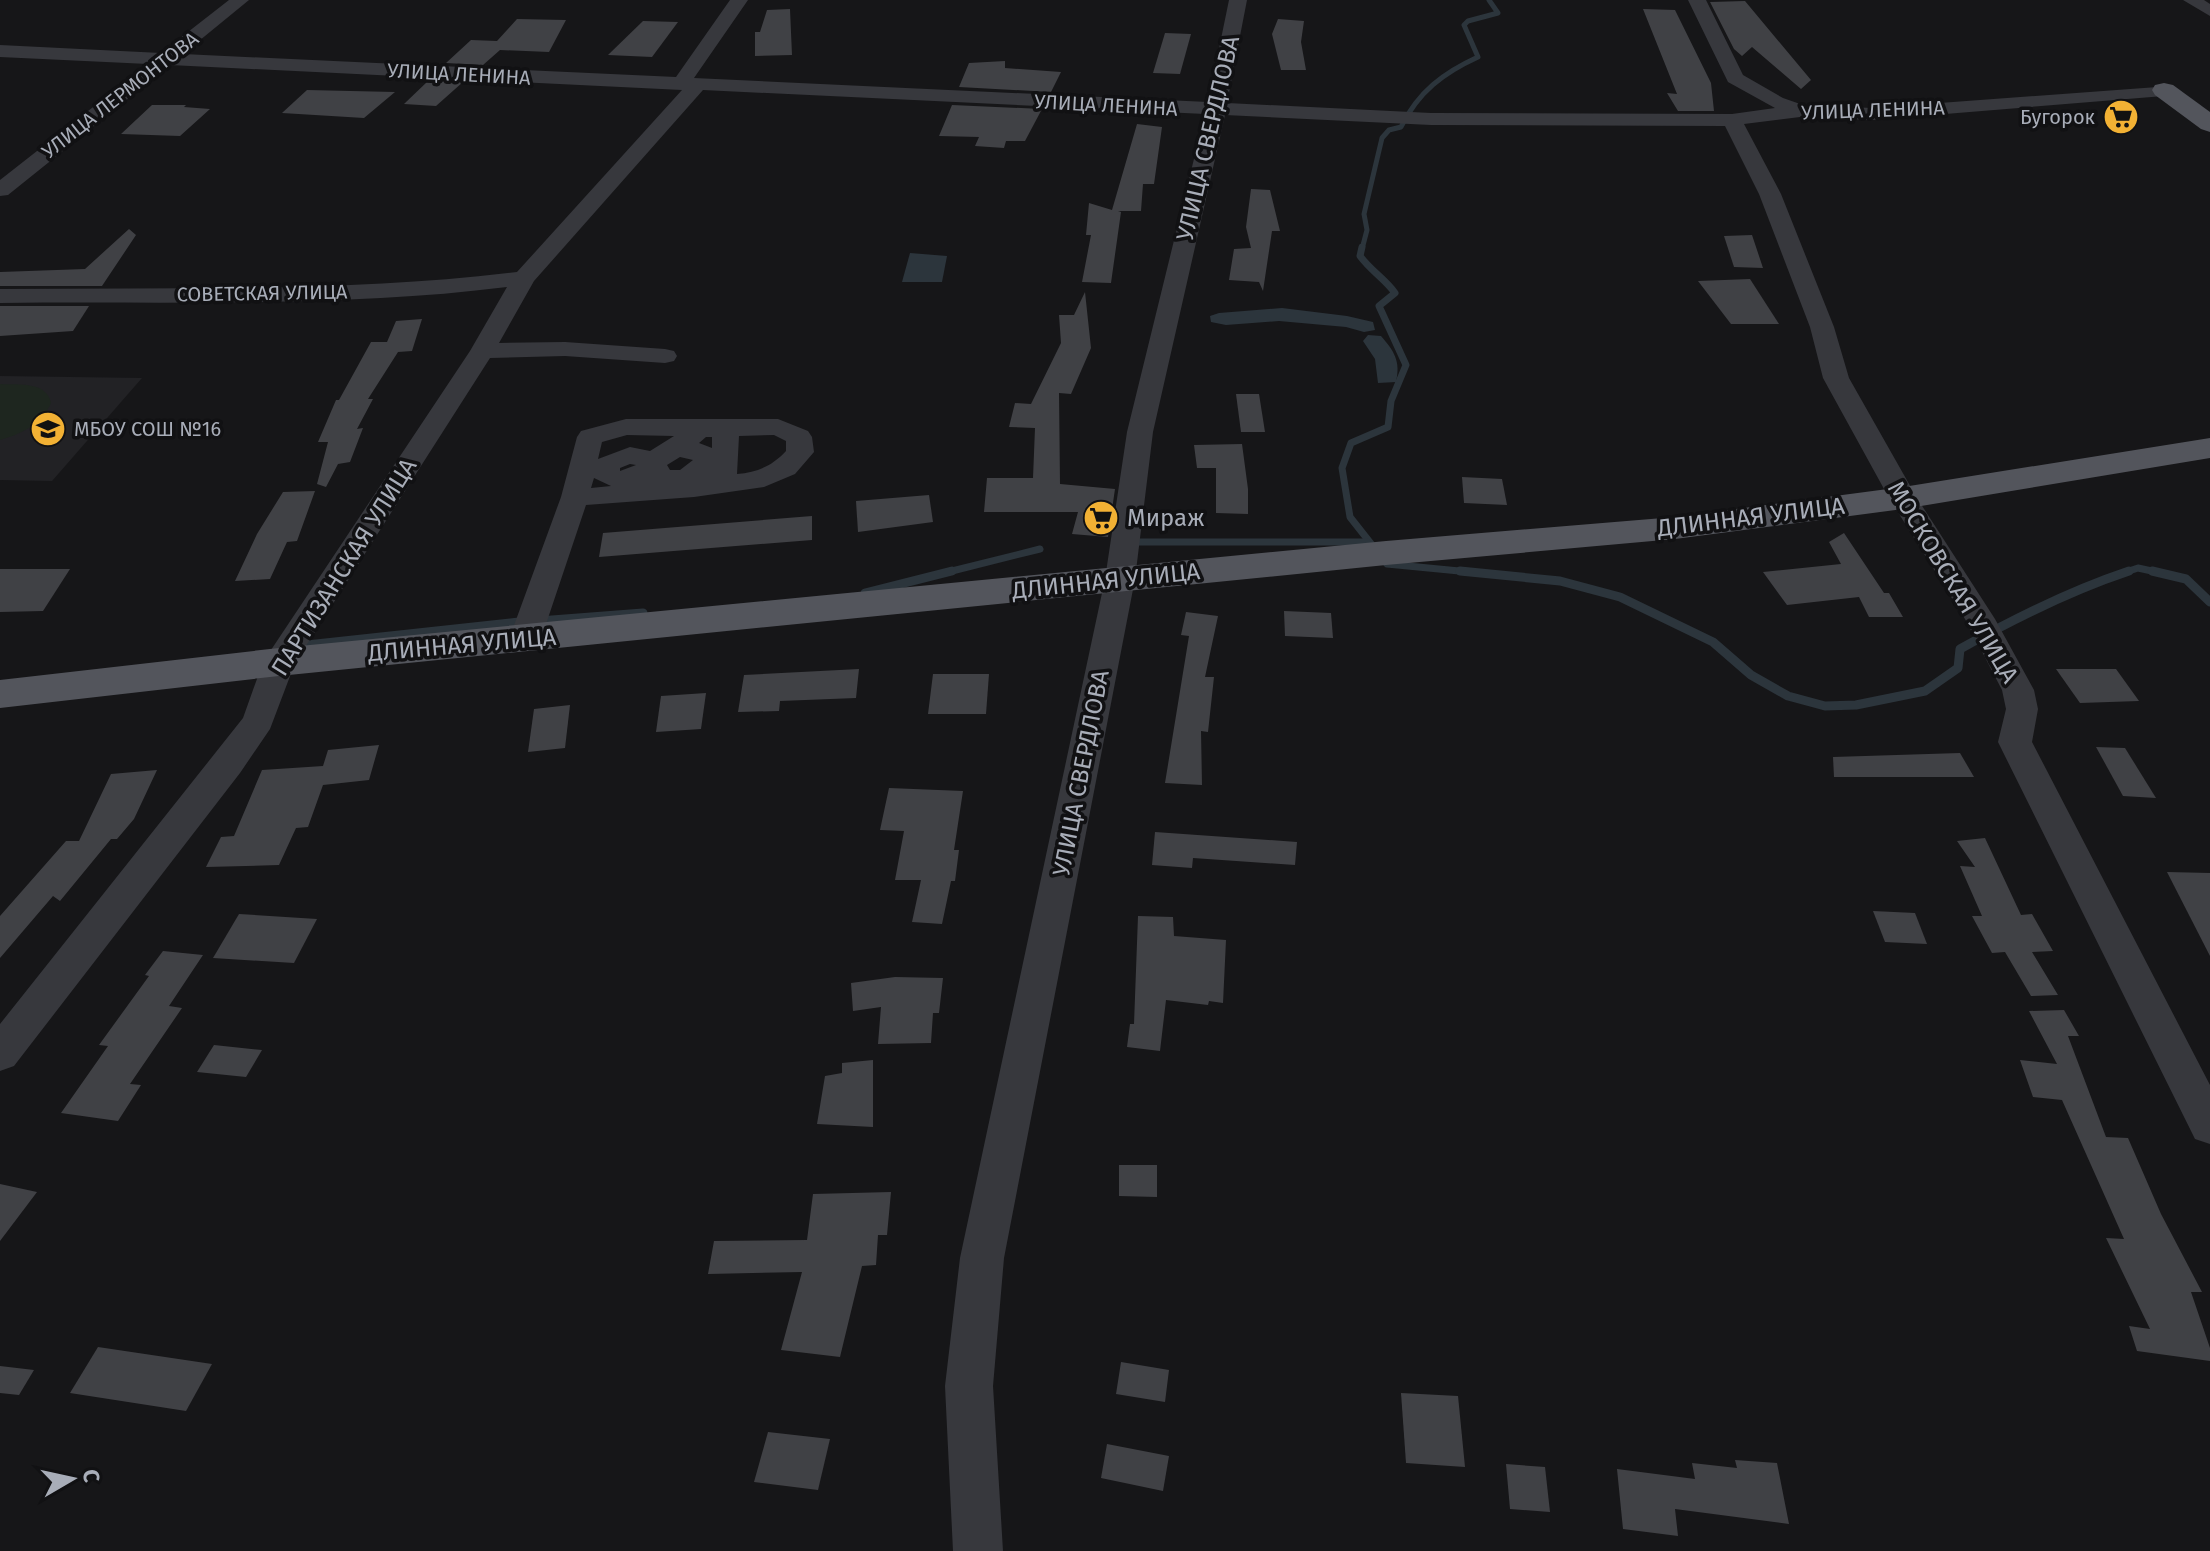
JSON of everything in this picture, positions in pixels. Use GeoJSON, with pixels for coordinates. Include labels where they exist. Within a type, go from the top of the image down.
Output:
{"type":"FeatureCollection","features":[{"type":"Feature","properties":{"kind":"main road","name":"УЛИЦА ЛЕНИНА"},"geometry":{"type":"LineString","coordinates":[[2164,90],[2195,84]]}},
{"type":"Feature","properties":{"kind":"main road"},"geometry":{"type":"LineString","coordinates":[[2164,90],[2210,124]]}},
{"type":"Feature","properties":{"kind":"main road","name":"ДЛИННАЯ УЛИЦА"},"geometry":{"type":"LineString","coordinates":[[0,694],[279,662],[1675,528],[1903,498],[2210,448]]}},
{"type":"Feature","properties":{"kind":"street","name":"УЛИЦА ЛЕРМОНТОВА"},"geometry":{"type":"LineString","coordinates":[[0,190],[240,0]]}},
{"type":"Feature","properties":{"kind":"street","name":"ПАРТИЗАНСКАЯ УЛИЦА"},"geometry":{"type":"LineString","coordinates":[[0,1054],[228,764],[258,721],[279,662],[482,351],[524,278],[688,86],[739,0]]}},
{"type":"Feature","properties":{"kind":"street","name":"УЛИЦА СВЕРДЛОВА"},"geometry":{"type":"LineString","coordinates":[[978,1551],[969,1386],[982,1258],[1120,579],[1140,432],[1216,110],[1238,0]]}},
{"type":"Feature","properties":{"kind":"street"},"geometry":{"type":"LineString","coordinates":[[1697,0],[1735,78],[1776,102],[1800,111]]}},
{"type":"Feature","properties":{"kind":"street"},"geometry":{"type":"LineString","coordinates":[[2192,0],[2210,11]]}},
{"type":"Feature","properties":{"kind":"street","name":"УЛИЦА ЛЕНИНА"},"geometry":{"type":"LineString","coordinates":[[0,51],[1431,119],[1732,120],[1800,111],[1872,114],[2164,90]]}},
{"type":"Feature","properties":{"kind":"street","name":"МОСКОВСКАЯ УЛИЦА"},"geometry":{"type":"LineString","coordinates":[[1732,120],[1770,194],[1822,327],[1836,378],[1903,498],[1980,619],[2018,690],[2022,709],[2015,742],[2210,1126]]}},
{"type":"Feature","properties":{"kind":"street","name":"СОВЕТСКАЯ УЛИЦА"},"geometry":{"type":"LineString","coordinates":[[0,296],[339,292],[459,286],[524,278]]}},
{"type":"Feature","properties":{"kind":"street"},"geometry":{"type":"LineString","coordinates":[[482,351],[565,349],[665,356]]}},
{"type":"Feature","properties":{"kind":"street"},"geometry":{"type":"LineString","coordinates":[[525,639],[575,497],[590,437],[626,427],[778,427],[799,437],[800,452],[785,468],[764,479],[575,497]]}},
{"type":"Feature","properties":{"kind":"street"},"geometry":{"type":"LineString","coordinates":[[655,465],[661,477],[672,479],[701,471],[708,459],[699,451],[677,448],[713,429]]}},
{"type":"Feature","properties":{"kind":"street"},"geometry":{"type":"LineString","coordinates":[[713,429],[723,485]]}},
{"type":"Feature","properties":{"kind":"shaded area"},"geometry":{"type":"Polygon","coordinates":[[[910,253],[947,256],[942,282],[902,282],[910,253]]]}},
{"type":"Feature","properties":{"kind":"shaded area"},"geometry":{"type":"Polygon","coordinates":[[[1282,308],[1373,322],[1375,330],[1364,332],[1346,327],[1279,321],[1226,325],[1211,322],[1210,316],[1282,308]]]}},
{"type":"Feature","properties":{"kind":"shaded area"},"geometry":{"type":"Polygon","coordinates":[[[1368,335],[1381,336],[1393,352],[1398,368],[1396,382],[1378,383],[1375,359],[1363,341],[1368,335]]]}},
{"type":"Feature","properties":{"kind":"shaded area","name":"МБОУ СОШ №16"},"geometry":{"type":"Polygon","coordinates":[[[0,376],[142,378],[52,481],[0,480],[0,376]]]}},
{"type":"Feature","properties":{"kind":"shaded area"},"geometry":{"type":"Polygon","coordinates":[[[0,384],[38,388],[44,391],[51,403],[42,417],[30,427],[0,440],[0,384]]]}},
{"type":"Feature","properties":{"kind":"building"},"geometry":{"type":"Polygon","coordinates":[[[1745,1],[1811,80],[1801,89],[1752,47],[1742,56],[1734,49],[1710,2],[1745,1]]]}},
{"type":"Feature","properties":{"kind":"building"},"geometry":{"type":"Polygon","coordinates":[[[790,9],[792,55],[755,56],[755,32],[760,32],[767,10],[790,9]]]}},
{"type":"Feature","properties":{"kind":"building"},"geometry":{"type":"Polygon","coordinates":[[[1643,9],[1675,10],[1711,83],[1714,111],[1678,111],[1667,93],[1677,94],[1643,9]]]}},
{"type":"Feature","properties":{"kind":"building"},"geometry":{"type":"Polygon","coordinates":[[[517,19],[566,20],[549,52],[500,50],[483,65],[446,63],[471,40],[497,41],[517,19]]]}},
{"type":"Feature","properties":{"kind":"building"},"geometry":{"type":"Polygon","coordinates":[[[1278,19],[1304,21],[1301,42],[1306,70],[1281,70],[1272,34],[1278,19]]]}},
{"type":"Feature","properties":{"kind":"building"},"geometry":{"type":"Polygon","coordinates":[[[643,21],[678,22],[652,57],[608,55],[643,21]]]}},
{"type":"Feature","properties":{"kind":"building"},"geometry":{"type":"Polygon","coordinates":[[[1165,33],[1191,34],[1180,74],[1153,73],[1165,33]]]}},
{"type":"Feature","properties":{"kind":"building"},"geometry":{"type":"Polygon","coordinates":[[[1005,61],[1005,68],[1061,72],[1051,92],[959,87],[969,63],[1005,61]]]}},
{"type":"Feature","properties":{"kind":"building"},"geometry":{"type":"Polygon","coordinates":[[[428,81],[463,82],[436,106],[404,104],[428,81]]]}},
{"type":"Feature","properties":{"kind":"building"},"geometry":{"type":"Polygon","coordinates":[[[307,90],[395,92],[364,118],[282,113],[307,90]]]}},
{"type":"Feature","properties":{"kind":"building"},"geometry":{"type":"Polygon","coordinates":[[[152,105],[210,109],[180,136],[121,134],[152,105]]]}},
{"type":"Feature","properties":{"kind":"building"},"geometry":{"type":"Polygon","coordinates":[[[952,105],[1042,109],[1025,141],[1006,141],[1004,148],[975,146],[979,137],[939,136],[952,105]]]}},
{"type":"Feature","properties":{"kind":"building"},"geometry":{"type":"Polygon","coordinates":[[[1137,124],[1162,127],[1154,184],[1143,184],[1141,211],[1118,211],[1121,212],[1111,283],[1082,282],[1091,235],[1086,235],[1089,203],[1112,210],[1137,124]]]}},
{"type":"Feature","properties":{"kind":"building"},"geometry":{"type":"Polygon","coordinates":[[[1251,189],[1270,190],[1280,231],[1272,231],[1263,291],[1259,282],[1229,280],[1234,249],[1251,248],[1246,227],[1251,189]]]}},
{"type":"Feature","properties":{"kind":"building"},"geometry":{"type":"Polygon","coordinates":[[[129,229],[136,235],[102,286],[0,286],[0,272],[85,269],[129,229]]]}},
{"type":"Feature","properties":{"kind":"building"},"geometry":{"type":"Polygon","coordinates":[[[1752,235],[1763,268],[1734,267],[1724,236],[1752,235]]]}},
{"type":"Feature","properties":{"kind":"building"},"geometry":{"type":"Polygon","coordinates":[[[1750,279],[1779,324],[1731,324],[1698,281],[1750,279]]]}},
{"type":"Feature","properties":{"kind":"building"},"geometry":{"type":"Polygon","coordinates":[[[1085,292],[1091,348],[1071,394],[1059,393],[1060,484],[1115,489],[1108,537],[1072,534],[1078,512],[984,512],[987,478],[1033,478],[1035,428],[1009,427],[1015,403],[1031,404],[1061,343],[1059,315],[1074,315],[1085,292]]]}},
{"type":"Feature","properties":{"kind":"building"},"geometry":{"type":"Polygon","coordinates":[[[0,306],[89,306],[73,331],[0,336],[0,306]]]}},
{"type":"Feature","properties":{"kind":"building"},"geometry":{"type":"Polygon","coordinates":[[[422,319],[412,351],[398,352],[368,399],[373,399],[357,429],[363,428],[350,462],[338,464],[326,487],[317,484],[328,442],[318,442],[336,400],[339,400],[371,342],[387,342],[396,321],[422,319]]]}},
{"type":"Feature","properties":{"kind":"building"},"geometry":{"type":"Polygon","coordinates":[[[1236,394],[1259,394],[1265,432],[1241,432],[1236,394]]]}},
{"type":"Feature","properties":{"kind":"building"},"geometry":{"type":"Polygon","coordinates":[[[1242,444],[1248,514],[1216,513],[1216,468],[1197,468],[1194,445],[1242,444]]]}},
{"type":"Feature","properties":{"kind":"building"},"geometry":{"type":"Polygon","coordinates":[[[1462,477],[1502,479],[1507,505],[1464,503],[1462,477]]]}},
{"type":"Feature","properties":{"kind":"building"},"geometry":{"type":"Polygon","coordinates":[[[315,491],[297,541],[287,542],[270,579],[235,581],[257,534],[283,492],[315,491]]]}},
{"type":"Feature","properties":{"kind":"building"},"geometry":{"type":"Polygon","coordinates":[[[929,495],[933,522],[858,532],[856,501],[929,495]]]}},
{"type":"Feature","properties":{"kind":"building"},"geometry":{"type":"Polygon","coordinates":[[[812,516],[812,540],[599,557],[603,533],[812,516]]]}},
{"type":"Feature","properties":{"kind":"building"},"geometry":{"type":"Polygon","coordinates":[[[1844,533],[1903,617],[1869,617],[1859,597],[1787,605],[1763,572],[1841,564],[1829,542],[1844,533]]]}},
{"type":"Feature","properties":{"kind":"building"},"geometry":{"type":"Polygon","coordinates":[[[0,569],[70,569],[43,611],[0,612],[0,569]]]}},
{"type":"Feature","properties":{"kind":"building"},"geometry":{"type":"Polygon","coordinates":[[[1284,611],[1331,613],[1333,638],[1285,636],[1284,611]]]}},
{"type":"Feature","properties":{"kind":"building"},"geometry":{"type":"Polygon","coordinates":[[[1186,612],[1218,616],[1205,677],[1214,677],[1208,732],[1201,731],[1202,785],[1165,783],[1189,636],[1181,635],[1186,612]]]}},
{"type":"Feature","properties":{"kind":"building"},"geometry":{"type":"Polygon","coordinates":[[[859,669],[856,698],[780,701],[779,711],[738,712],[744,675],[859,669]]]}},
{"type":"Feature","properties":{"kind":"building"},"geometry":{"type":"Polygon","coordinates":[[[2056,669],[2116,669],[2139,701],[2080,703],[2056,669]]]}},
{"type":"Feature","properties":{"kind":"building"},"geometry":{"type":"Polygon","coordinates":[[[933,674],[989,674],[986,714],[928,714],[933,674]]]}},
{"type":"Feature","properties":{"kind":"building"},"geometry":{"type":"Polygon","coordinates":[[[706,693],[701,729],[656,732],[661,696],[706,693]]]}},
{"type":"Feature","properties":{"kind":"building"},"geometry":{"type":"Polygon","coordinates":[[[570,705],[565,748],[528,752],[534,709],[570,705]]]}},
{"type":"Feature","properties":{"kind":"building"},"geometry":{"type":"Polygon","coordinates":[[[379,745],[369,780],[323,785],[308,827],[296,828],[279,865],[206,867],[221,837],[234,836],[262,770],[323,766],[328,750],[379,745]]]}},
{"type":"Feature","properties":{"kind":"building"},"geometry":{"type":"Polygon","coordinates":[[[2096,747],[2125,748],[2156,798],[2123,796],[2096,747]]]}},
{"type":"Feature","properties":{"kind":"building"},"geometry":{"type":"Polygon","coordinates":[[[1960,753],[1974,777],[1834,777],[1833,757],[1960,753]]]}},
{"type":"Feature","properties":{"kind":"building"},"geometry":{"type":"Polygon","coordinates":[[[157,770],[134,819],[117,839],[111,839],[60,901],[53,896],[0,958],[0,916],[66,841],[79,841],[111,774],[157,770]]]}},
{"type":"Feature","properties":{"kind":"building"},"geometry":{"type":"Polygon","coordinates":[[[889,788],[963,791],[954,850],[959,850],[955,881],[951,881],[942,924],[912,922],[921,880],[895,880],[904,831],[880,830],[889,788]]]}},
{"type":"Feature","properties":{"kind":"building"},"geometry":{"type":"Polygon","coordinates":[[[1155,832],[1297,842],[1295,865],[1193,858],[1192,868],[1152,865],[1155,832]]]}},
{"type":"Feature","properties":{"kind":"building"},"geometry":{"type":"Polygon","coordinates":[[[1985,838],[2021,915],[2032,914],[2053,951],[2032,952],[2058,995],[2031,996],[2005,952],[1992,953],[1972,916],[1982,916],[1960,866],[1975,867],[1957,841],[1985,838]]]}},
{"type":"Feature","properties":{"kind":"building"},"geometry":{"type":"Polygon","coordinates":[[[2167,872],[2210,873],[2210,956],[2167,872]]]}},
{"type":"Feature","properties":{"kind":"building"},"geometry":{"type":"Polygon","coordinates":[[[1873,911],[1915,913],[1927,944],[1885,942],[1873,911]]]}},
{"type":"Feature","properties":{"kind":"building"},"geometry":{"type":"Polygon","coordinates":[[[239,914],[317,919],[294,963],[213,958],[239,914]]]}},
{"type":"Feature","properties":{"kind":"building"},"geometry":{"type":"Polygon","coordinates":[[[1138,916],[1173,917],[1174,936],[1226,940],[1223,1003],[1209,1001],[1208,1005],[1166,1000],[1160,1051],[1127,1047],[1130,1024],[1134,1024],[1138,916]]]}},
{"type":"Feature","properties":{"kind":"building"},"geometry":{"type":"Polygon","coordinates":[[[163,951],[203,955],[169,1006],[182,1008],[130,1084],[141,1085],[118,1121],[61,1113],[108,1046],[99,1045],[149,976],[145,975],[163,951]]]}},
{"type":"Feature","properties":{"kind":"building"},"geometry":{"type":"Polygon","coordinates":[[[895,977],[943,978],[939,1013],[933,1013],[931,1043],[878,1044],[881,1007],[853,1011],[851,983],[895,977]]]}},
{"type":"Feature","properties":{"kind":"building"},"geometry":{"type":"Polygon","coordinates":[[[2064,1010],[2079,1036],[2068,1036],[2106,1137],[2128,1138],[2161,1214],[2202,1292],[2191,1292],[2210,1348],[2210,1361],[2137,1351],[2129,1326],[2150,1329],[2106,1238],[2124,1239],[2062,1100],[2033,1097],[2020,1060],[2057,1064],[2029,1011],[2064,1010]]]}},
{"type":"Feature","properties":{"kind":"building"},"geometry":{"type":"Polygon","coordinates":[[[214,1045],[262,1050],[246,1077],[197,1072],[214,1045]]]}},
{"type":"Feature","properties":{"kind":"building"},"geometry":{"type":"Polygon","coordinates":[[[873,1060],[873,1127],[817,1124],[825,1076],[842,1073],[842,1063],[873,1060]]]}},
{"type":"Feature","properties":{"kind":"building"},"geometry":{"type":"Polygon","coordinates":[[[1119,1165],[1157,1165],[1157,1197],[1119,1196],[1119,1165]]]}},
{"type":"Feature","properties":{"kind":"building"},"geometry":{"type":"Polygon","coordinates":[[[0,1184],[37,1192],[0,1241],[0,1184]]]}},
{"type":"Feature","properties":{"kind":"building"},"geometry":{"type":"Polygon","coordinates":[[[891,1192],[887,1235],[878,1235],[876,1265],[862,1266],[840,1357],[781,1350],[802,1272],[708,1274],[714,1241],[807,1240],[813,1194],[891,1192]]]}},
{"type":"Feature","properties":{"kind":"building"},"geometry":{"type":"Polygon","coordinates":[[[98,1347],[212,1364],[186,1411],[70,1393],[98,1347]]]}},
{"type":"Feature","properties":{"kind":"building"},"geometry":{"type":"Polygon","coordinates":[[[1121,1362],[1169,1370],[1165,1402],[1116,1394],[1121,1362]]]}},
{"type":"Feature","properties":{"kind":"building"},"geometry":{"type":"Polygon","coordinates":[[[0,1366],[34,1370],[19,1395],[0,1393],[0,1366]]]}},
{"type":"Feature","properties":{"kind":"building"},"geometry":{"type":"Polygon","coordinates":[[[1401,1393],[1458,1396],[1465,1467],[1406,1463],[1401,1393]]]}},
{"type":"Feature","properties":{"kind":"building"},"geometry":{"type":"Polygon","coordinates":[[[768,1432],[830,1439],[818,1490],[754,1482],[768,1432]]]}},
{"type":"Feature","properties":{"kind":"building"},"geometry":{"type":"Polygon","coordinates":[[[1107,1444],[1169,1456],[1163,1491],[1101,1478],[1107,1444]]]}},
{"type":"Feature","properties":{"kind":"building"},"geometry":{"type":"Polygon","coordinates":[[[1735,1460],[1777,1463],[1789,1524],[1675,1509],[1678,1536],[1623,1529],[1617,1469],[1695,1479],[1692,1463],[1737,1468],[1735,1460]]]}},
{"type":"Feature","properties":{"kind":"building"},"geometry":{"type":"Polygon","coordinates":[[[1506,1464],[1545,1467],[1550,1512],[1510,1509],[1506,1464]]]}},
{"type":"Feature","properties":{"kind":"waterway"},"geometry":{"type":"LineString","coordinates":[[1362,249],[1367,230],[1364,214],[1382,138],[1389,130],[1401,127],[1415,104],[1433,85],[1478,57],[1464,25],[1468,21],[1498,13],[1489,0]]}},
{"type":"Feature","properties":{"kind":"waterway"},"geometry":{"type":"LineString","coordinates":[[1362,247],[1360,256],[1395,293],[1379,306],[1406,365],[1391,401],[1388,427],[1351,443],[1342,468],[1350,517],[1387,564],[1480,573]]}},
{"type":"Feature","properties":{"kind":"waterway"},"geometry":{"type":"LineString","coordinates":[[1139,542],[1367,542]]}},
{"type":"Feature","properties":{"kind":"waterway"},"geometry":{"type":"LineString","coordinates":[[952,571],[1040,549]]}},
{"type":"Feature","properties":{"kind":"waterway"},"geometry":{"type":"LineString","coordinates":[[2129,571],[2138,568],[2154,572]]}},
{"type":"Feature","properties":{"kind":"waterway"},"geometry":{"type":"LineString","coordinates":[[865,593],[952,571]]}},
{"type":"Feature","properties":{"kind":"waterway"},"geometry":{"type":"LineString","coordinates":[[944,573],[952,571]]}},
{"type":"Feature","properties":{"kind":"waterway"},"geometry":{"type":"LineString","coordinates":[[1460,571],[1480,573]]}},
{"type":"Feature","properties":{"kind":"waterway"},"geometry":{"type":"LineString","coordinates":[[1480,573],[1560,581],[1620,597],[1713,642],[1751,675],[1788,696],[1825,706],[1856,705],[1925,691],[1958,668],[1960,649],[2043,606],[2129,571]]}},
{"type":"Feature","properties":{"kind":"waterway"},"geometry":{"type":"LineString","coordinates":[[2123,573],[2129,571]]}},
{"type":"Feature","properties":{"kind":"waterway"},"geometry":{"type":"LineString","coordinates":[[2154,572],[2161,573]]}},
{"type":"Feature","properties":{"kind":"waterway"},"geometry":{"type":"LineString","coordinates":[[2154,572],[2186,579],[2210,602]]}},
{"type":"Feature","properties":{"kind":"waterway"},"geometry":{"type":"LineString","coordinates":[[539,621],[643,613]]}},
{"type":"Feature","properties":{"kind":"waterway"},"geometry":{"type":"LineString","coordinates":[[307,645],[519,622]]}},
{"type":"Feature","properties":{"kind":"place","name":"Бугорок"},"geometry":{"type":"Point","coordinates":[2121,117]}},
{"type":"Feature","properties":{"kind":"place","name":"МБОУ СОШ №16"},"geometry":{"type":"Point","coordinates":[48,429]}},
{"type":"Feature","properties":{"kind":"place","name":"Мираж"},"geometry":{"type":"Point","coordinates":[1101,518]}}]}
